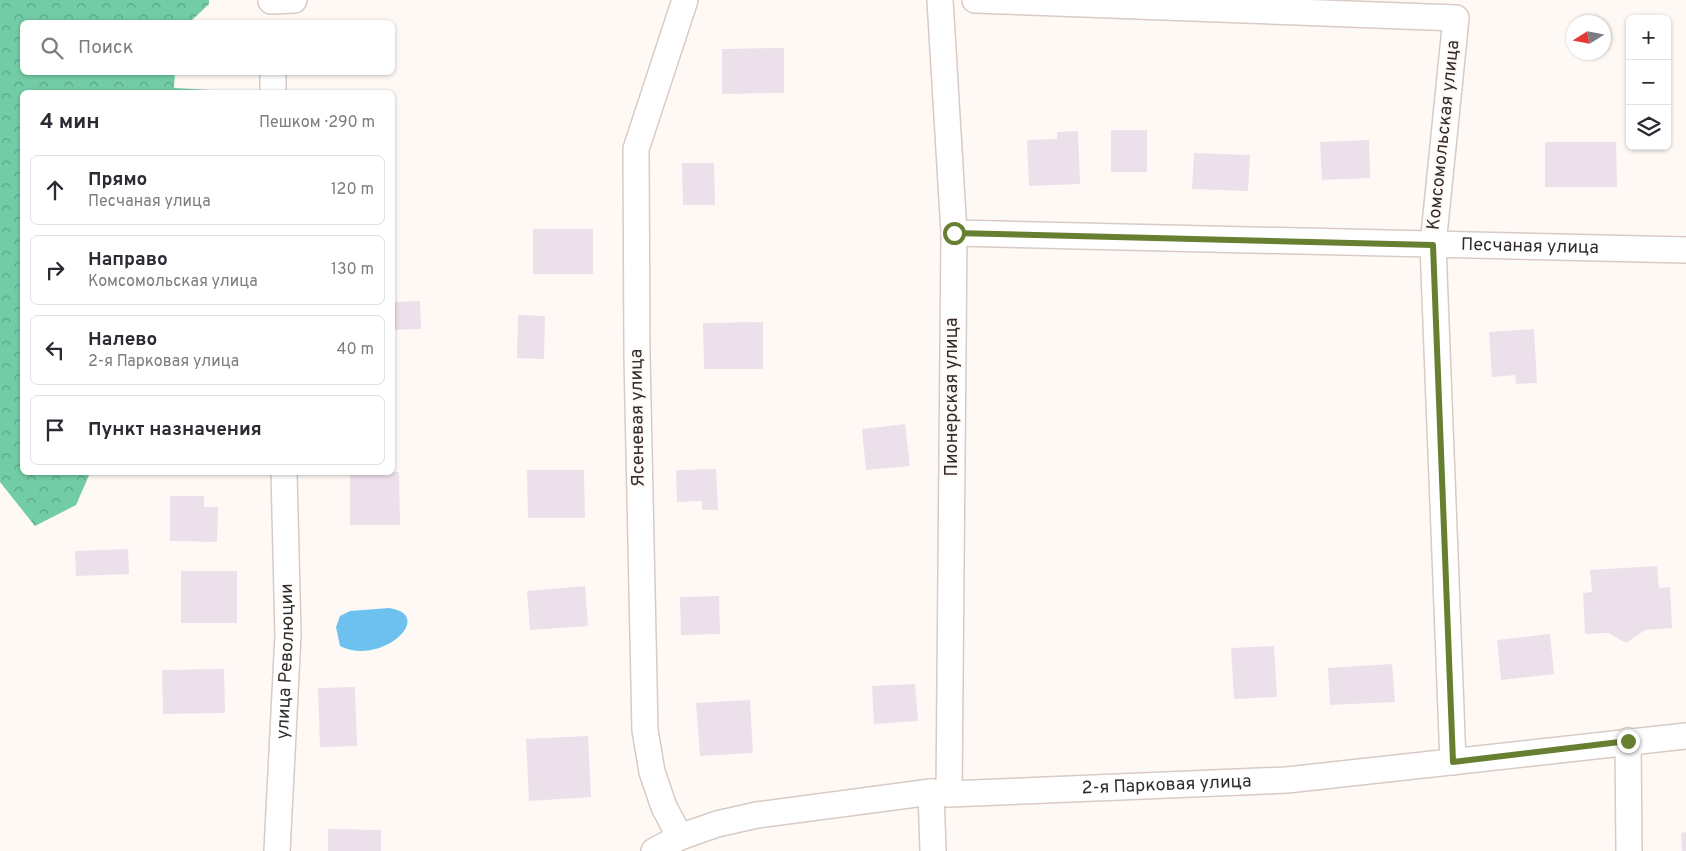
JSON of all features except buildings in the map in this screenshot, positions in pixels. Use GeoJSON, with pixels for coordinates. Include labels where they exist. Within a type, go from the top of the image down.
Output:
{"type":"FeatureCollection","features":[{"type":"Feature","properties":{"kind":"street"},"geometry":{"type":"LineString","coordinates":[[271,20],[271,0],[294,0]]}},
{"type":"Feature","properties":{"kind":"street","name":"Ясеневая улица"},"geometry":{"type":"LineString","coordinates":[[680,837],[664,807],[652,772],[644,730],[637,366],[636,149],[685,0]]}},
{"type":"Feature","properties":{"kind":"street","name":"Пионерская улица"},"geometry":{"type":"LineString","coordinates":[[933,851],[940,793],[954,233],[940,0]]}},
{"type":"Feature","properties":{"kind":"street","name":"Комсомольская улица"},"geometry":{"type":"LineString","coordinates":[[975,0],[1456,18],[1433,245],[1453,762]]}},
{"type":"Feature","properties":{"kind":"street"},"geometry":{"type":"LineString","coordinates":[[273,75],[273,90]]}},
{"type":"Feature","properties":{"kind":"street","name":"Песчаная улица"},"geometry":{"type":"LineString","coordinates":[[954,233],[1686,250]]}},
{"type":"Feature","properties":{"kind":"street","name":"улица Революции"},"geometry":{"type":"LineString","coordinates":[[277,851],[288,635],[284,475]]}},
{"type":"Feature","properties":{"kind":"street","name":"2-я Парковая улица"},"geometry":{"type":"LineString","coordinates":[[654,851],[680,837],[717,824],[757,815],[940,793],[1286,780],[1686,736]]}},
{"type":"Feature","properties":{"kind":"street"},"geometry":{"type":"LineString","coordinates":[[1628,741],[1629,851]]}},
{"type":"Feature","properties":{"kind":"green space"},"geometry":{"type":"Polygon","coordinates":[[[0,0],[209,0],[209,4],[192,20],[20,20],[20,75],[175,75],[174,88],[211,90],[20,90],[20,475],[89,475],[76,505],[35,526],[0,482],[0,0]]]}},
{"type":"Feature","properties":{"kind":"water"},"geometry":{"type":"Polygon","coordinates":[[[389,608],[402,613],[407,620],[405,629],[398,638],[372,650],[356,651],[340,646],[336,627],[340,616],[350,611],[389,608]]]}},
{"type":"Feature","properties":{"kind":"route"},"geometry":{"type":"LineString","coordinates":[[954,233],[1433,245],[1453,762],[1628,741]]}}]}
